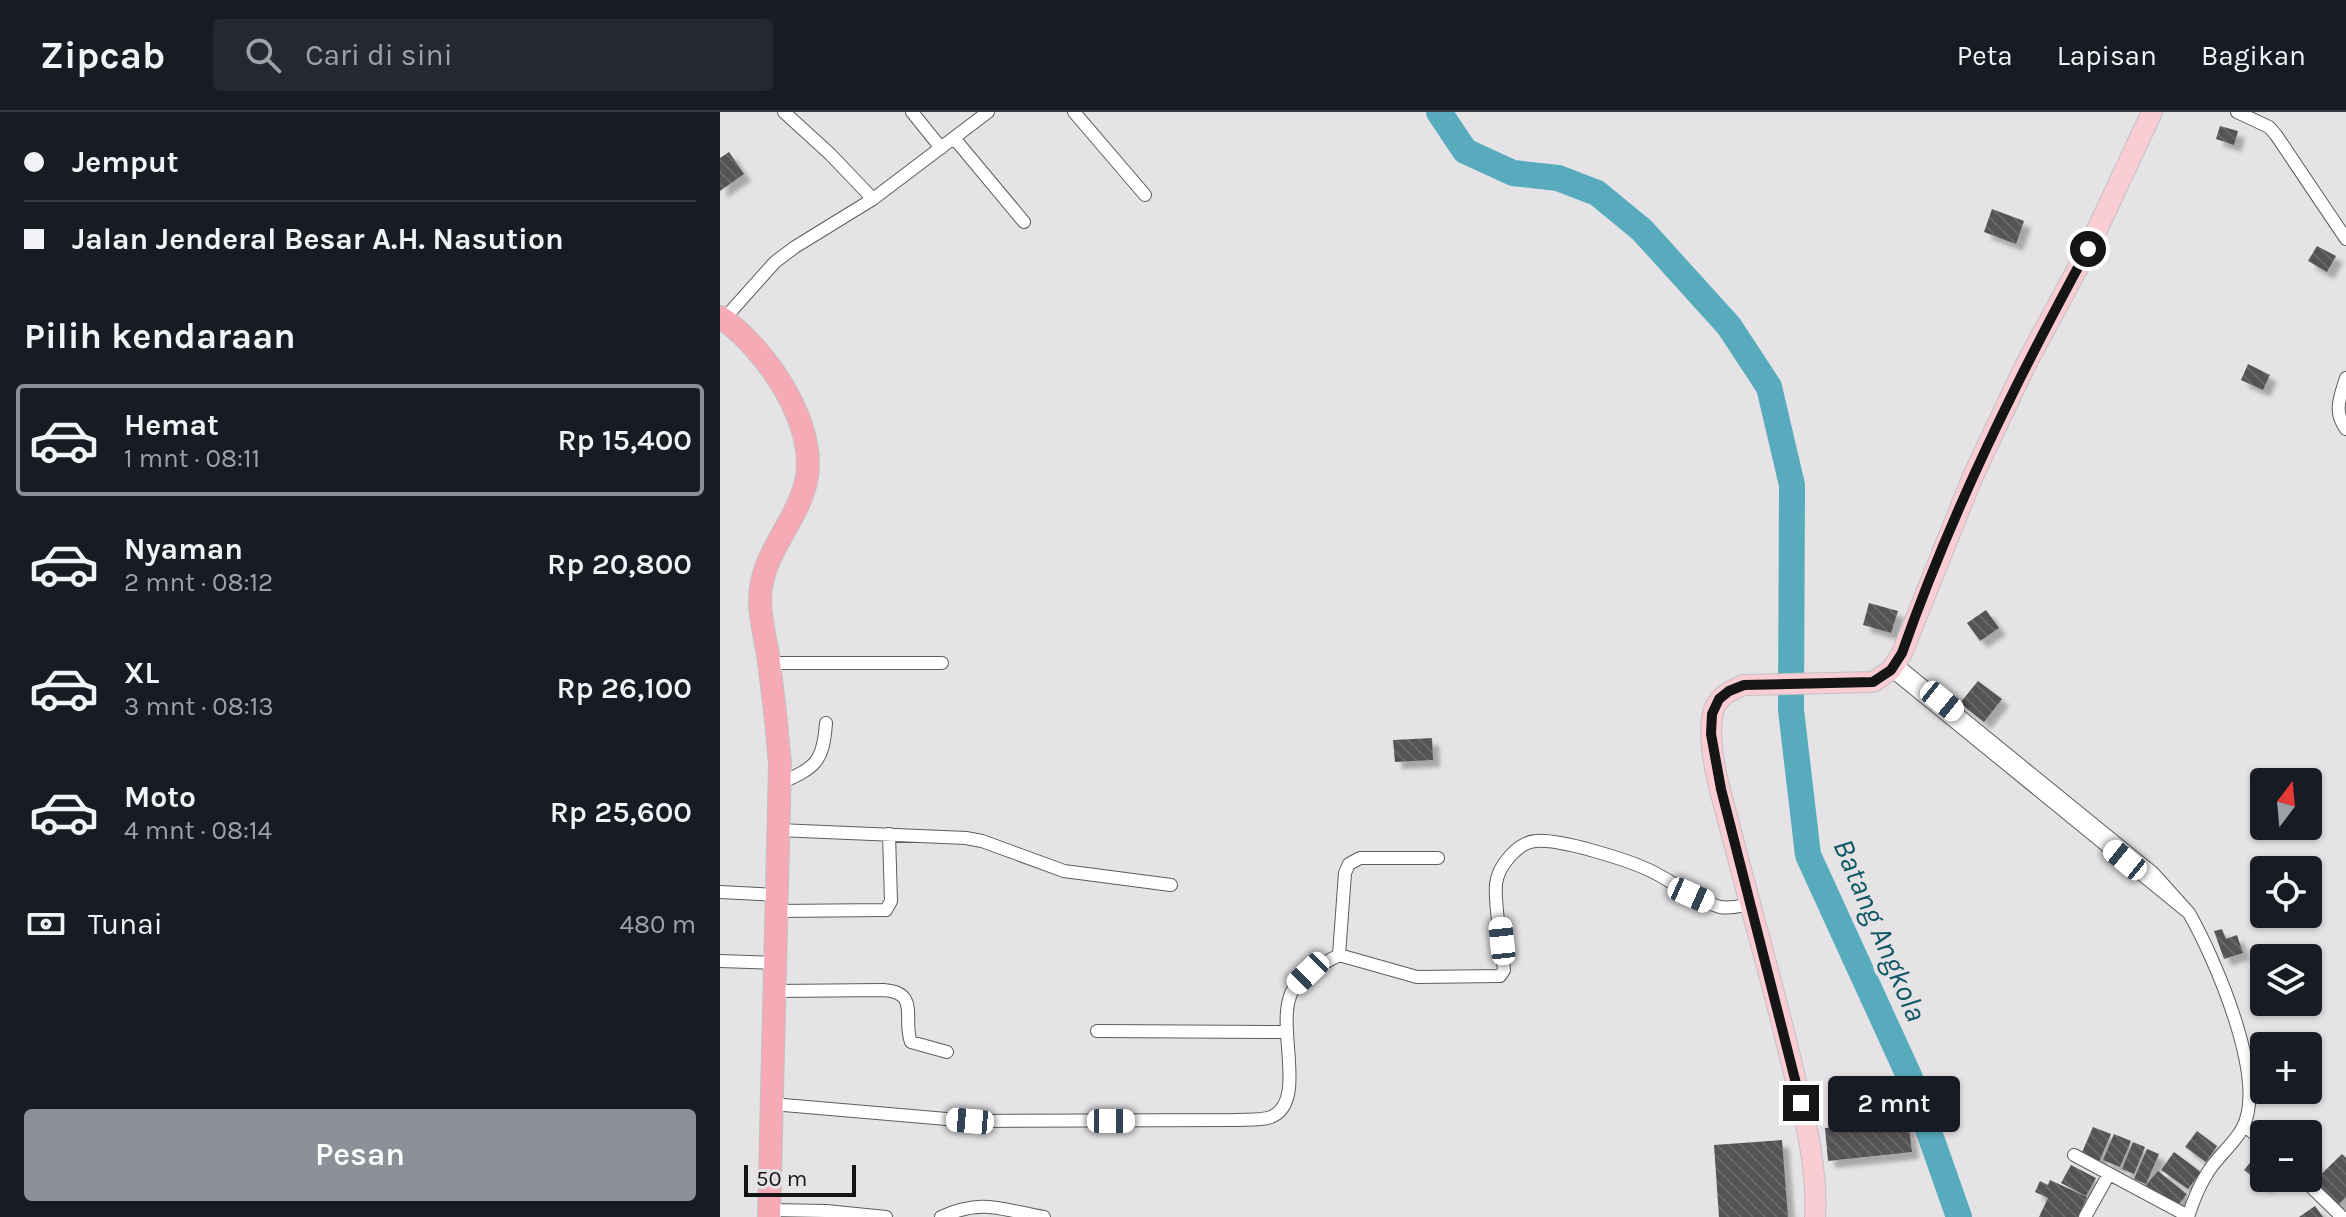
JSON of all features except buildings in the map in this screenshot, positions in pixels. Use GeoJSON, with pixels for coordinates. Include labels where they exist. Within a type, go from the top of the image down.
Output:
{"type":"FeatureCollection","features":[{"type":"Feature","properties":{"kind":"highway"},"geometry":{"type":"LineString","coordinates":[[722,318],[749,340],[773,370],[792,404],[807,450],[806,482],[763,573],[760,601],[777,720],[779,784],[769,1214]]}},
{"type":"Feature","properties":{"kind":"main road"},"geometry":{"type":"LineString","coordinates":[[1815,1217],[1808,1132],[1721,789],[1711,734],[1712,714],[1719,699],[1744,685],[1873,682],[1893,666],[1902,653],[1973,476],[2025,366],[2088,249],[2152,112]]}},
{"type":"Feature","properties":{"kind":"street"},"geometry":{"type":"LineString","coordinates":[[784,112],[873,199]]}},
{"type":"Feature","properties":{"kind":"street"},"geometry":{"type":"LineString","coordinates":[[912,112],[941,148]]}},
{"type":"Feature","properties":{"kind":"street"},"geometry":{"type":"LineString","coordinates":[[1074,112],[1145,195]]}},
{"type":"Feature","properties":{"kind":"street"},"geometry":{"type":"LineString","coordinates":[[2237,112],[2269,127],[2276,135],[2346,239]]}},
{"type":"Feature","properties":{"kind":"street"},"geometry":{"type":"LineString","coordinates":[[722,318],[775,262],[873,199],[981,114]]}},
{"type":"Feature","properties":{"kind":"street"},"geometry":{"type":"LineString","coordinates":[[954,138],[1024,222]]}},
{"type":"Feature","properties":{"kind":"street"},"geometry":{"type":"LineString","coordinates":[[2346,378],[2337,405],[2339,419],[2346,429]]}},
{"type":"Feature","properties":{"kind":"street"},"geometry":{"type":"LineString","coordinates":[[769,663],[942,663]]}},
{"type":"Feature","properties":{"kind":"street"},"geometry":{"type":"LineString","coordinates":[[1893,666],[2189,913],[2204,939],[2236,1020],[2250,1091],[2245,1126],[2208,1171],[2188,1216],[2074,1155]]}},
{"type":"Feature","properties":{"kind":"street"},"geometry":{"type":"LineString","coordinates":[[779,784],[806,771],[821,757],[826,723]]}},
{"type":"Feature","properties":{"kind":"street"},"geometry":{"type":"LineString","coordinates":[[778,830],[966,838],[1064,871],[1171,885]]}},
{"type":"Feature","properties":{"kind":"street"},"geometry":{"type":"LineString","coordinates":[[720,892],[777,903],[886,910],[891,901],[889,834]]}},
{"type":"Feature","properties":{"kind":"street"},"geometry":{"type":"LineString","coordinates":[[772,1104],[970,1121],[1265,1119],[1278,1112],[1289,1090],[1285,1012],[1295,986],[1308,973],[1339,955],[1417,977],[1500,976],[1504,970],[1496,883],[1502,867],[1516,850],[1532,841],[1551,841],[1648,870],[1717,906],[1730,908],[1750,904]]}},
{"type":"Feature","properties":{"kind":"street"},"geometry":{"type":"LineString","coordinates":[[1339,955],[1345,873],[1349,864],[1360,858],[1438,858]]}},
{"type":"Feature","properties":{"kind":"street"},"geometry":{"type":"LineString","coordinates":[[720,961],[775,963]]}},
{"type":"Feature","properties":{"kind":"street"},"geometry":{"type":"LineString","coordinates":[[774,991],[883,990],[899,993],[906,999],[911,1042],[947,1052]]}},
{"type":"Feature","properties":{"kind":"street"},"geometry":{"type":"LineString","coordinates":[[1097,1031],[1286,1032]]}},
{"type":"Feature","properties":{"kind":"street"},"geometry":{"type":"LineString","coordinates":[[2245,1126],[2250,1130]]}},
{"type":"Feature","properties":{"kind":"street"},"geometry":{"type":"LineString","coordinates":[[2085,1217],[2109,1174]]}},
{"type":"Feature","properties":{"kind":"street"},"geometry":{"type":"LineString","coordinates":[[2316,1192],[2342,1217]]}},
{"type":"Feature","properties":{"kind":"street"},"geometry":{"type":"LineString","coordinates":[[941,1217],[961,1208],[987,1205],[1044,1217]]}},
{"type":"Feature","properties":{"kind":"street"},"geometry":{"type":"LineString","coordinates":[[769,1214],[826,1211],[886,1217]]}},
{"type":"Feature","properties":{"kind":"waterway","name":"Batang Angkola"},"geometry":{"type":"LineString","coordinates":[[1439,112],[1465,151],[1513,173],[1558,178],[1597,193],[1642,230],[1729,326],[1769,387],[1792,485],[1791,710],[1808,855],[1910,1078],[1959,1217]]}},
{"type":"Feature","properties":{"kind":"route"},"geometry":{"type":"LineString","coordinates":[[1801,1103],[1721,789],[1711,734],[1712,714],[1719,699],[1744,685],[1873,682],[1891,670],[1902,653],[1973,476],[2025,366],[2088,249]]}}]}
